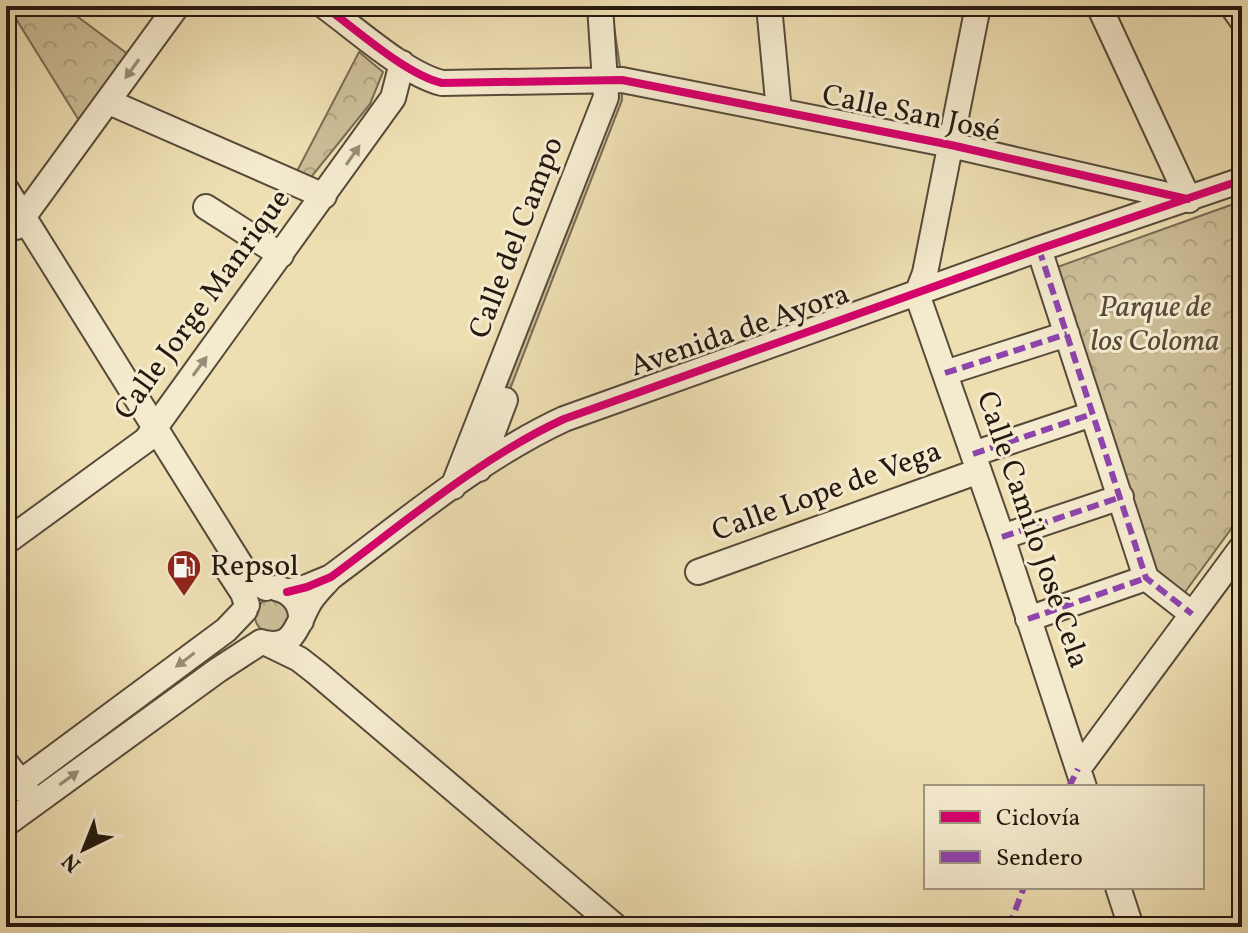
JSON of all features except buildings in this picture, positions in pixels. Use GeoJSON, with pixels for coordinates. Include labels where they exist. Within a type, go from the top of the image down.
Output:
{"type":"FeatureCollection","features":[{"type":"Feature","properties":{"kind":"street"},"geometry":{"type":"LineString","coordinates":[[15,221],[109,102],[177,6]]}},
{"type":"Feature","properties":{"kind":"street"},"geometry":{"type":"LineString","coordinates":[[324,6],[402,63],[429,80],[442,83]]}},
{"type":"Feature","properties":{"kind":"street","name":"Calle del Campo"},"geometry":{"type":"LineString","coordinates":[[479,469],[622,100],[614,80],[600,6]]}},
{"type":"Feature","properties":{"kind":"street","name":"Calle del Campo"},"geometry":{"type":"LineString","coordinates":[[453,487],[614,80],[611,6]]}},
{"type":"Feature","properties":{"kind":"street"},"geometry":{"type":"LineString","coordinates":[[769,6],[779,111]]}},
{"type":"Feature","properties":{"kind":"street"},"geometry":{"type":"LineString","coordinates":[[917,294],[925,273],[978,6]]}},
{"type":"Feature","properties":{"kind":"street"},"geometry":{"type":"LineString","coordinates":[[1099,6],[1189,200]]}},
{"type":"Feature","properties":{"kind":"street"},"geometry":{"type":"LineString","coordinates":[[1232,6],[1242,20]]}},
{"type":"Feature","properties":{"kind":"street","name":"Calle Jorge Manrique"},"geometry":{"type":"LineString","coordinates":[[6,542],[150,435],[393,98],[402,63]]}},
{"type":"Feature","properties":{"kind":"street","name":"Calle San José"},"geometry":{"type":"LineString","coordinates":[[442,83],[614,80],[951,145],[1189,200]]}},
{"type":"Feature","properties":{"kind":"street"},"geometry":{"type":"LineString","coordinates":[[393,98],[442,83]]}},
{"type":"Feature","properties":{"kind":"street"},"geometry":{"type":"LineString","coordinates":[[109,102],[324,196]]}},
{"type":"Feature","properties":{"kind":"street","name":"Avenida de Ayora"},"geometry":{"type":"LineString","coordinates":[[298,627],[309,603],[331,577],[453,487],[536,432],[593,407],[1242,180]]}},
{"type":"Feature","properties":{"kind":"street"},"geometry":{"type":"LineString","coordinates":[[6,189],[15,221],[150,435],[243,593],[248,630],[317,673],[616,927]]}},
{"type":"Feature","properties":{"kind":"street"},"geometry":{"type":"LineString","coordinates":[[206,207],[281,255]]}},
{"type":"Feature","properties":{"kind":"street"},"geometry":{"type":"LineString","coordinates":[[1039,249],[1146,578],[1192,614]]}},
{"type":"Feature","properties":{"kind":"street","name":"Calle Camilo José Cela"},"geometry":{"type":"LineString","coordinates":[[917,294],[1002,537],[1081,778]]}},
{"type":"Feature","properties":{"kind":"street"},"geometry":{"type":"LineString","coordinates":[[945,373],[1067,334]]}},
{"type":"Feature","properties":{"kind":"street"},"geometry":{"type":"LineString","coordinates":[[504,401],[512,422],[520,428],[536,432]]}},
{"type":"Feature","properties":{"kind":"street","name":"Calle Lope de Vega"},"geometry":{"type":"LineString","coordinates":[[698,572],[1092,414]]}},
{"type":"Feature","properties":{"kind":"street"},"geometry":{"type":"LineString","coordinates":[[150,435],[253,580],[277,590],[299,605],[298,627],[305,657],[317,673]]}},
{"type":"Feature","properties":{"kind":"street"},"geometry":{"type":"LineString","coordinates":[[1002,537],[1121,497]]}},
{"type":"Feature","properties":{"kind":"street"},"geometry":{"type":"LineString","coordinates":[[1081,778],[1192,614],[1242,547]]}},
{"type":"Feature","properties":{"kind":"street","name":"Avenida de Ayora"},"geometry":{"type":"LineString","coordinates":[[277,590],[307,587],[331,577]]}},
{"type":"Feature","properties":{"kind":"street"},"geometry":{"type":"LineString","coordinates":[[1028,619],[1146,578]]}},
{"type":"Feature","properties":{"kind":"street"},"geometry":{"type":"LineString","coordinates":[[35,803],[11,779],[226,630],[257,592],[277,590]]}},
{"type":"Feature","properties":{"kind":"street"},"geometry":{"type":"LineString","coordinates":[[6,824],[218,670],[265,643],[284,642],[298,627]]}},
{"type":"Feature","properties":{"kind":"street"},"geometry":{"type":"LineString","coordinates":[[1119,889],[1131,927]]}},
{"type":"Feature","properties":{"kind":"green space"},"geometry":{"type":"Polygon","coordinates":[[[8,6],[79,6],[74,14],[129,55],[80,122],[8,6]]]}},
{"type":"Feature","properties":{"kind":"green space"},"geometry":{"type":"Polygon","coordinates":[[[611,6],[622,100],[479,469],[453,487],[606,97],[611,6]]]}},
{"type":"Feature","properties":{"kind":"green space"},"geometry":{"type":"Polygon","coordinates":[[[359,52],[383,72],[370,104],[308,181],[295,175],[359,52]]]}},
{"type":"Feature","properties":{"kind":"green space","name":"Parque de los Coloma"},"geometry":{"type":"Polygon","coordinates":[[[1242,201],[1242,514],[1177,603],[1146,578],[1046,271],[1242,201]]]}},
{"type":"Feature","properties":{"kind":"green space"},"geometry":{"type":"Polygon","coordinates":[[[272,599],[284,604],[289,616],[284,628],[272,633],[260,628],[255,616],[260,604],[272,599]]]}},
{"type":"Feature","properties":{"kind":"marked path"},"geometry":{"type":"LineString","coordinates":[[1039,249],[1146,578],[1192,614]]}},
{"type":"Feature","properties":{"kind":"marked path"},"geometry":{"type":"LineString","coordinates":[[945,373],[1067,334]]}},
{"type":"Feature","properties":{"kind":"marked path"},"geometry":{"type":"LineString","coordinates":[[973,454],[1092,414]]}},
{"type":"Feature","properties":{"kind":"marked path"},"geometry":{"type":"LineString","coordinates":[[1002,537],[1121,497]]}},
{"type":"Feature","properties":{"kind":"marked path"},"geometry":{"type":"LineString","coordinates":[[1028,619],[1146,578]]}},
{"type":"Feature","properties":{"kind":"marked path"},"geometry":{"type":"LineString","coordinates":[[1070,785],[1078,769]]}},
{"type":"Feature","properties":{"kind":"marked path"},"geometry":{"type":"LineString","coordinates":[[1009,927],[1023,889]]}},
{"type":"Feature","properties":{"kind":"cycle path"},"geometry":{"type":"LineString","coordinates":[[324,6],[397,61],[442,83],[622,80],[951,145],[1187,199]]}},
{"type":"Feature","properties":{"kind":"cycle path"},"geometry":{"type":"LineString","coordinates":[[287,592],[331,577],[473,472],[564,419],[1039,249],[1242,180]]}},
{"type":"Feature","properties":{"kind":"place","name":"Repsol"},"geometry":{"type":"Point","coordinates":[184,598]}}]}
